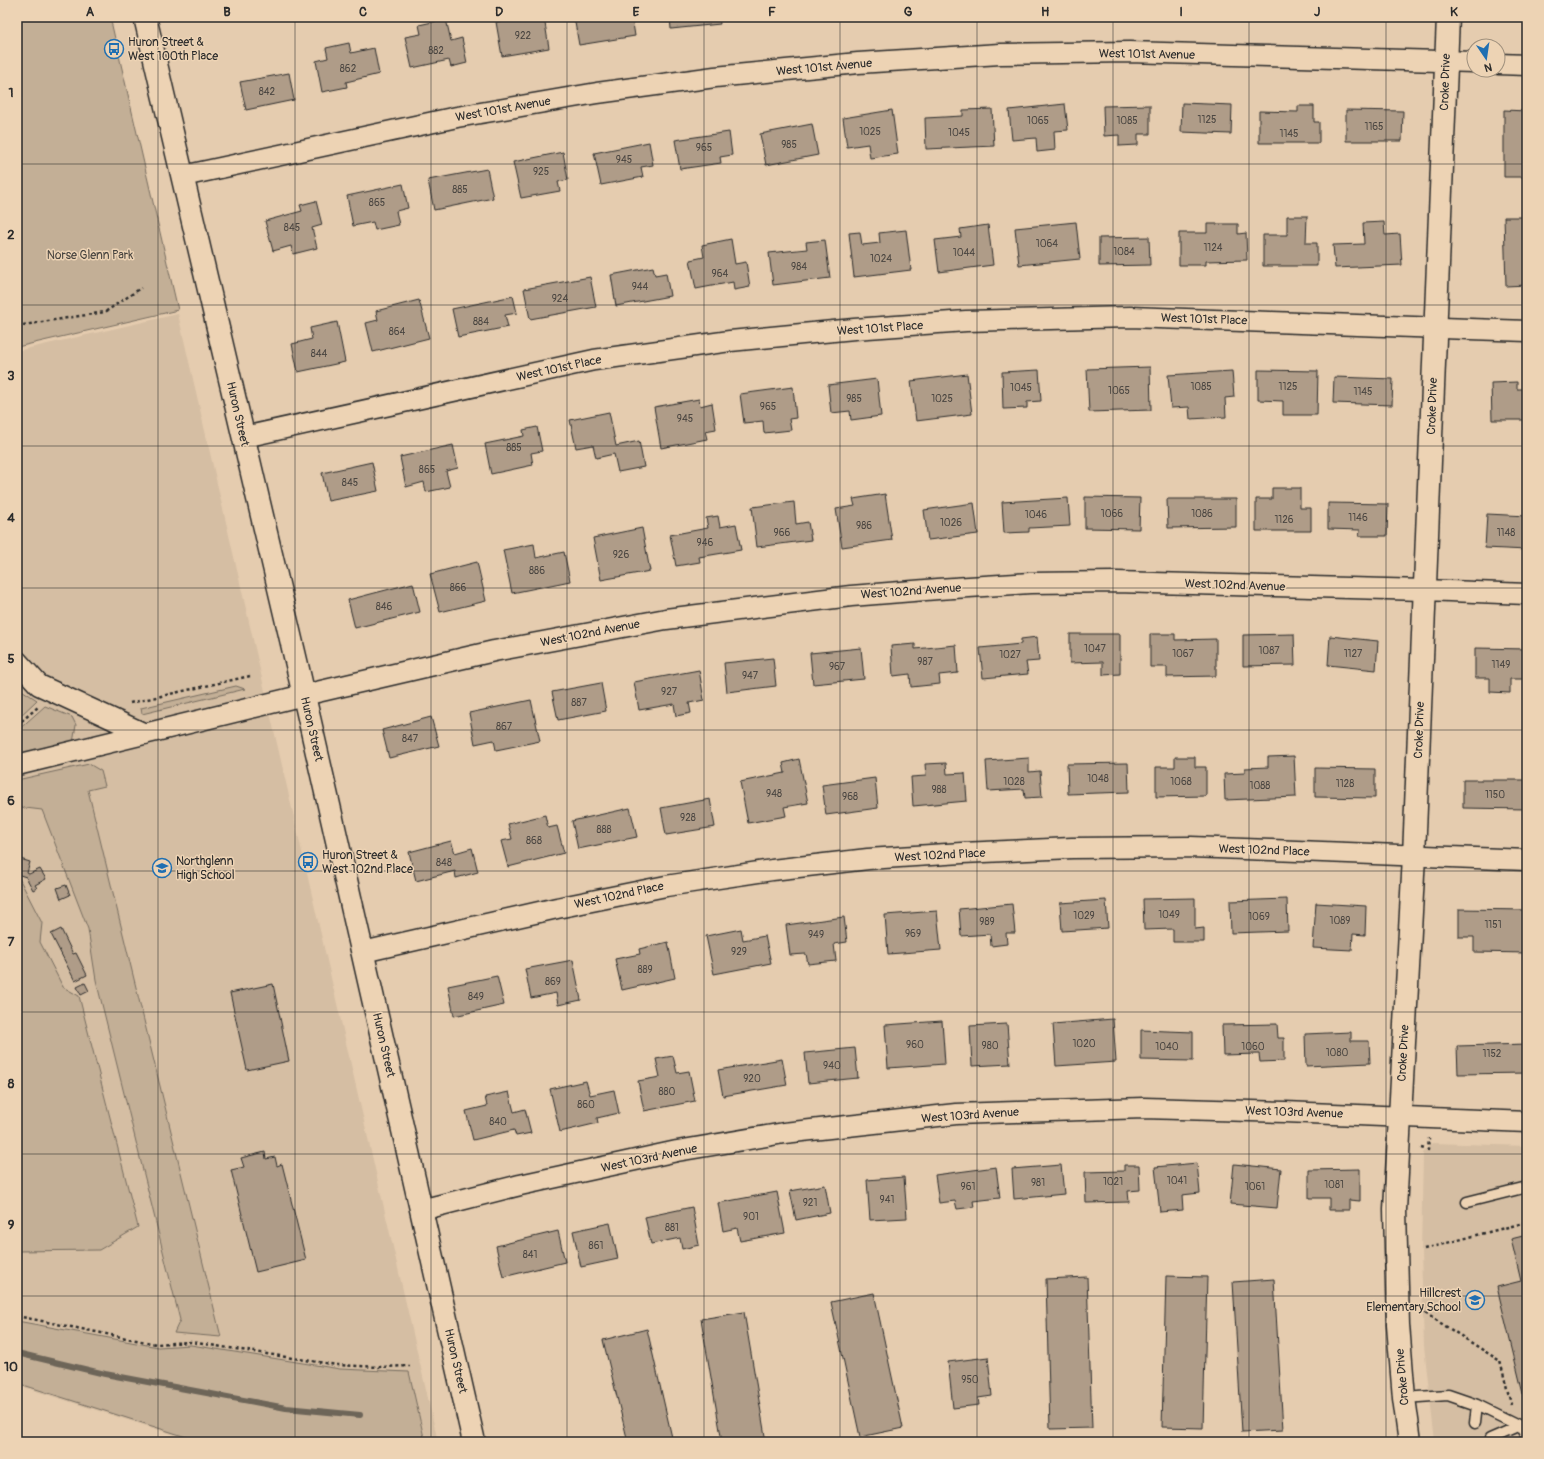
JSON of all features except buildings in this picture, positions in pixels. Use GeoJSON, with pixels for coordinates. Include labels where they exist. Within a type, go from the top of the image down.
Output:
{"type":"FeatureCollection","features":[{"type":"Feature","properties":{"kind":"main road","name":"Huron Street"},"geometry":{"type":"LineString","coordinates":[[145,17],[304,695],[474,1442]]}},
{"type":"Feature","properties":{"kind":"main road","name":"Croke Drive"},"geometry":{"type":"LineString","coordinates":[[1410,1442],[1404,1398],[1398,1325],[1396,1217],[1414,856],[1448,17]]}},
{"type":"Feature","properties":{"kind":"street","name":"West 101st Avenue"},"geometry":{"type":"LineString","coordinates":[[183,176],[456,117],[597,93],[715,77],[858,63],[1000,54],[1129,52],[1466,62]]}},
{"type":"Feature","properties":{"kind":"street"},"geometry":{"type":"LineString","coordinates":[[1506,64],[1527,65]]}},
{"type":"Feature","properties":{"kind":"street","name":"West 101st Place"},"geometry":{"type":"LineString","coordinates":[[244,437],[594,360],[730,341],[854,329],[966,321],[1130,317],[1527,331]]}},
{"type":"Feature","properties":{"kind":"street","name":"West 102nd Avenue"},"geometry":{"type":"LineString","coordinates":[[17,765],[304,695],[494,651],[666,619],[851,596],[1030,583],[1116,582],[1527,594]]}},
{"type":"Feature","properties":{"kind":"street"},"geometry":{"type":"LineString","coordinates":[[17,661],[39,684],[145,734]]}},
{"type":"Feature","properties":{"kind":"street","name":"West 102nd Place"},"geometry":{"type":"LineString","coordinates":[[363,952],[557,908],[666,886],[772,870],[868,859],[962,852],[1072,848],[1183,848],[1527,860]]}},
{"type":"Feature","properties":{"kind":"street","name":"West 103rd Avenue"},"geometry":{"type":"LineString","coordinates":[[422,1210],[520,1185],[677,1151],[784,1133],[956,1114],[1144,1108],[1400,1116],[1527,1122]]}},
{"type":"Feature","properties":{"kind":"lane"},"geometry":{"type":"LineString","coordinates":[[1467,1202],[1527,1187]]}},
{"type":"Feature","properties":{"kind":"lane"},"geometry":{"type":"LineString","coordinates":[[1404,1398],[1448,1395],[1477,1405],[1520,1426],[1527,1437]]}},
{"type":"Feature","properties":{"kind":"lane"},"geometry":{"type":"LineString","coordinates":[[1476,1422],[1477,1405]]}},
{"type":"Feature","properties":{"kind":"lane"},"geometry":{"type":"LineString","coordinates":[[1490,1442],[1490,1439],[1520,1426]]}},
{"type":"Feature","properties":{"kind":"path"},"geometry":{"type":"LineString","coordinates":[[17,326],[105,312],[141,288]]}},
{"type":"Feature","properties":{"kind":"path"},"geometry":{"type":"LineString","coordinates":[[124,704],[250,676]]}},
{"type":"Feature","properties":{"kind":"path"},"geometry":{"type":"LineString","coordinates":[[17,725],[41,703]]}},
{"type":"Feature","properties":{"kind":"path"},"geometry":{"type":"LineString","coordinates":[[1424,1249],[1527,1222]]}},
{"type":"Feature","properties":{"kind":"path"},"geometry":{"type":"LineString","coordinates":[[1425,1313],[1500,1361],[1511,1404],[1505,1419]]}},
{"type":"Feature","properties":{"kind":"path"},"geometry":{"type":"LineString","coordinates":[[17,1316],[156,1344],[191,1342],[337,1365],[380,1367],[410,1366]]}},
{"type":"Feature","properties":{"kind":"shaded area","name":"Northglenn High School"},"geometry":{"type":"Polygon","coordinates":[[[178,314],[438,1442],[197,1442],[17,1385],[17,351],[178,314]]]}},
{"type":"Feature","properties":{"kind":"shaded area","name":"Hillcrest Elementary School"},"geometry":{"type":"Polygon","coordinates":[[[1432,1143],[1527,1146],[1527,1442],[1435,1442],[1424,1346],[1421,1253],[1423,1153],[1432,1143]]]}},
{"type":"Feature","properties":{"kind":"green space","name":"Norse Glenn Park"},"geometry":{"type":"Polygon","coordinates":[[[17,17],[110,17],[178,310],[17,347],[17,17]]]}},
{"type":"Feature","properties":{"kind":"green space"},"geometry":{"type":"Polygon","coordinates":[[[236,686],[245,689],[142,714],[141,708],[236,686]]]}},
{"type":"Feature","properties":{"kind":"green space"},"geometry":{"type":"Polygon","coordinates":[[[17,687],[37,700],[17,719],[17,687]]]}},
{"type":"Feature","properties":{"kind":"green space"},"geometry":{"type":"Polygon","coordinates":[[[45,706],[72,717],[76,725],[73,743],[17,755],[17,731],[45,706]]]}},
{"type":"Feature","properties":{"kind":"green space"},"geometry":{"type":"Polygon","coordinates":[[[89,764],[101,771],[105,786],[88,790],[221,1337],[174,1333],[180,1320],[96,980],[88,929],[42,810],[17,807],[17,780],[89,764]]]}},
{"type":"Feature","properties":{"kind":"green space"},"geometry":{"type":"Polygon","coordinates":[[[17,875],[42,923],[40,942],[63,987],[79,996],[138,1227],[99,1250],[17,1251],[17,875]]]}},
{"type":"Feature","properties":{"kind":"green space"},"geometry":{"type":"Polygon","coordinates":[[[17,1321],[158,1347],[191,1345],[340,1369],[409,1372],[425,1442],[202,1442],[17,1383],[17,1321]]]}},
{"type":"Feature","properties":{"kind":"waterway"},"geometry":{"type":"LineString","coordinates":[[17,1353],[105,1374],[286,1408],[360,1415]]}},
{"type":"Feature","properties":{"kind":"place","name":"Huron Street & West 100th Place"},"geometry":{"type":"Point","coordinates":[114,49]}},
{"type":"Feature","properties":{"kind":"place","name":"Huron Street & West 102nd Place"},"geometry":{"type":"Point","coordinates":[308,862]}},
{"type":"Feature","properties":{"kind":"place","name":"Northglenn High School"},"geometry":{"type":"Point","coordinates":[162,868]}},
{"type":"Feature","properties":{"kind":"place","name":"Hillcrest Elementary School"},"geometry":{"type":"Point","coordinates":[1475,1300]}}]}
